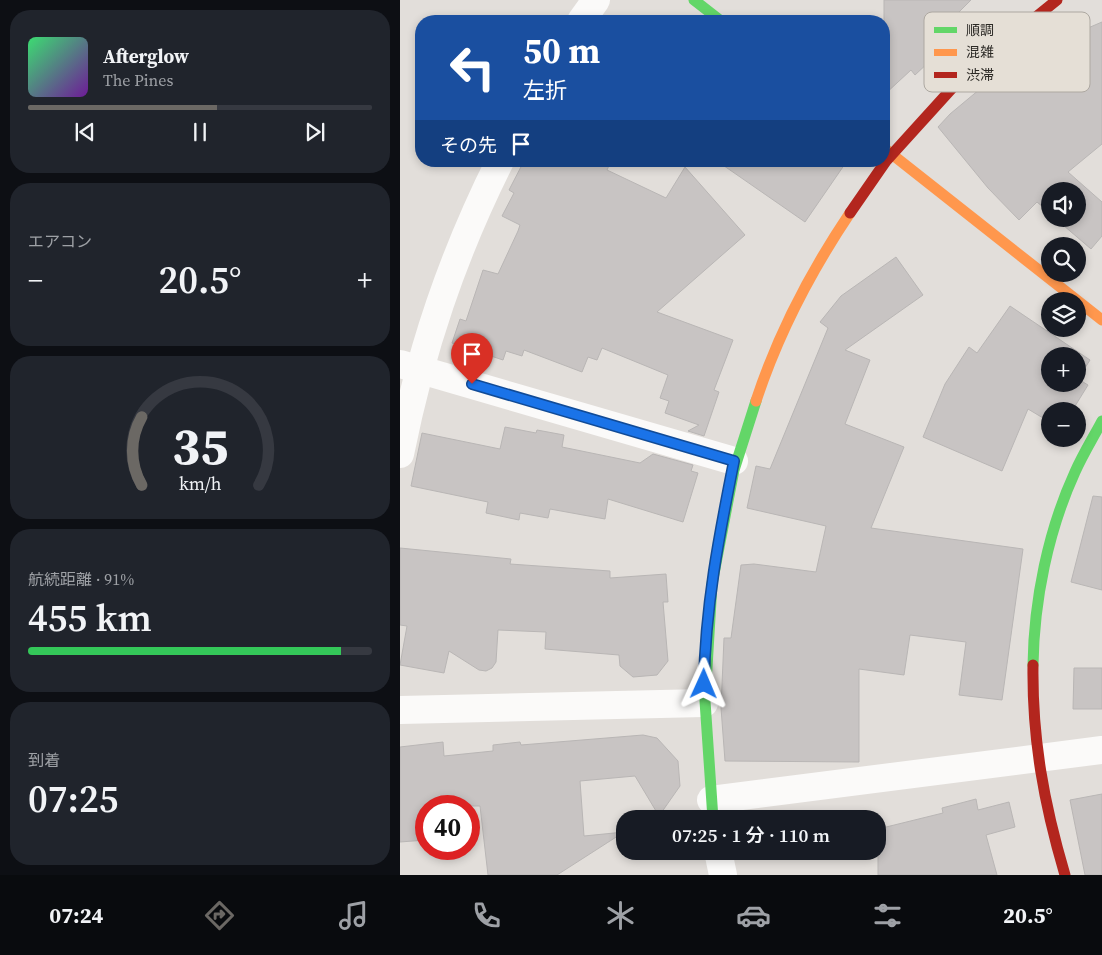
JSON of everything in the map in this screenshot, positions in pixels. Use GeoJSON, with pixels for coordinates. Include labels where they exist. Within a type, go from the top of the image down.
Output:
{"type":"FeatureCollection","features":[{"type":"Feature","properties":{"kind":"street"},"geometry":{"type":"LineString","coordinates":[[585,15],[596,0]]}},
{"type":"Feature","properties":{"kind":"street"},"geometry":{"type":"LineString","coordinates":[[694,0],[713,15]]}},
{"type":"Feature","properties":{"kind":"street"},"geometry":{"type":"LineString","coordinates":[[1040,12],[1057,0]]}},
{"type":"Feature","properties":{"kind":"street"},"geometry":{"type":"LineString","coordinates":[[890,148],[946,92]]}},
{"type":"Feature","properties":{"kind":"street"},"geometry":{"type":"LineString","coordinates":[[890,153],[1102,320]]}},
{"type":"Feature","properties":{"kind":"street"},"geometry":{"type":"LineString","coordinates":[[400,454],[410,367],[497,167]]}},
{"type":"Feature","properties":{"kind":"street"},"geometry":{"type":"LineString","coordinates":[[877,167],[805,285],[766,368],[734,461],[717,544],[706,631],[704,703],[712,809],[1036,758],[1102,750]]}},
{"type":"Feature","properties":{"kind":"street"},"geometry":{"type":"LineString","coordinates":[[410,367],[734,461]]}},
{"type":"Feature","properties":{"kind":"street"},"geometry":{"type":"LineString","coordinates":[[1065,875],[1056,849],[1036,758],[1032,710],[1034,641],[1048,553],[1060,514],[1073,480],[1102,422]]}},
{"type":"Feature","properties":{"kind":"street"},"geometry":{"type":"LineString","coordinates":[[400,710],[704,703]]}},
{"type":"Feature","properties":{"kind":"street"},"geometry":{"type":"LineString","coordinates":[[720,860],[723,875]]}},
{"type":"Feature","properties":{"kind":"building"},"geometry":{"type":"Polygon","coordinates":[[[884,0],[971,0],[959,12],[924,12],[924,67],[915,75],[911,70],[890,89],[890,15],[884,15],[884,0]]]}},
{"type":"Feature","properties":{"kind":"building"},"geometry":{"type":"Polygon","coordinates":[[[1102,22],[1102,144],[1068,172],[1079,182],[1041,182],[1041,205],[1037,202],[1019,220],[988,188],[938,127],[950,114],[976,92],[1090,92],[1090,27],[1102,22]]]}},
{"type":"Feature","properties":{"kind":"building"},"geometry":{"type":"Polygon","coordinates":[[[521,167],[608,167],[607,170],[666,198],[685,167],[745,235],[657,312],[733,340],[714,390],[719,392],[704,436],[688,431],[699,425],[665,413],[669,401],[660,398],[668,375],[602,348],[597,360],[588,357],[582,372],[524,350],[522,356],[506,351],[503,360],[452,343],[460,319],[466,321],[483,270],[498,274],[518,231],[520,225],[502,216],[514,193],[509,190],[521,167]]]}},
{"type":"Feature","properties":{"kind":"building"},"geometry":{"type":"Polygon","coordinates":[[[726,167],[843,167],[805,222],[726,167]]]}},
{"type":"Feature","properties":{"kind":"building"},"geometry":{"type":"Polygon","coordinates":[[[1086,188],[1102,202],[1102,236],[1091,249],[1086,245],[1086,237],[1077,237],[1065,227],[1086,227],[1086,188]]]}},
{"type":"Feature","properties":{"kind":"building"},"geometry":{"type":"Polygon","coordinates":[[[896,257],[923,295],[845,350],[870,360],[845,424],[904,447],[871,528],[1023,549],[1002,700],[959,695],[966,642],[910,635],[904,675],[859,669],[859,762],[725,761],[721,708],[724,638],[731,638],[741,565],[754,564],[816,572],[826,526],[747,508],[756,466],[770,469],[828,328],[820,322],[841,296],[896,257]]]}},
{"type":"Feature","properties":{"kind":"building"},"geometry":{"type":"Polygon","coordinates":[[[1010,306],[1041,327],[1041,337],[1056,337],[1071,347],[1041,347],[1041,392],[1084,392],[1078,402],[1041,402],[1041,417],[1028,409],[1002,471],[923,437],[945,384],[969,347],[977,353],[1010,306]]]}},
{"type":"Feature","properties":{"kind":"building"},"geometry":{"type":"Polygon","coordinates":[[[1086,357],[1090,360],[1086,366],[1086,357]]]}},
{"type":"Feature","properties":{"kind":"building"},"geometry":{"type":"Polygon","coordinates":[[[505,427],[536,433],[537,430],[564,435],[562,447],[640,463],[653,454],[693,465],[691,471],[698,473],[683,522],[608,499],[605,519],[550,509],[548,518],[520,513],[519,520],[486,513],[488,502],[411,486],[422,433],[500,449],[505,427]]]}},
{"type":"Feature","properties":{"kind":"building"},"geometry":{"type":"Polygon","coordinates":[[[1093,496],[1102,497],[1102,590],[1071,582],[1093,496]]]}},
{"type":"Feature","properties":{"kind":"building"},"geometry":{"type":"Polygon","coordinates":[[[400,548],[511,559],[510,564],[610,571],[610,578],[666,574],[668,602],[663,602],[668,661],[657,675],[633,677],[620,666],[619,655],[545,649],[546,632],[498,630],[496,662],[492,668],[486,671],[479,670],[449,651],[444,673],[400,665],[407,626],[400,625],[400,548]]]}},
{"type":"Feature","properties":{"kind":"building"},"geometry":{"type":"Polygon","coordinates":[[[1074,668],[1102,668],[1102,709],[1073,709],[1074,668]]]}},
{"type":"Feature","properties":{"kind":"building"},"geometry":{"type":"Polygon","coordinates":[[[643,735],[657,738],[678,761],[680,786],[663,810],[655,810],[635,776],[580,781],[584,836],[616,833],[616,837],[557,875],[488,875],[480,795],[415,795],[415,841],[400,842],[400,747],[443,742],[444,756],[493,751],[493,745],[520,742],[521,745],[643,735]]]}},
{"type":"Feature","properties":{"kind":"building"},"geometry":{"type":"Polygon","coordinates":[[[1102,794],[1102,875],[1085,875],[1070,800],[1102,794]]]}},
{"type":"Feature","properties":{"kind":"building"},"geometry":{"type":"Polygon","coordinates":[[[976,799],[978,810],[1009,802],[1015,827],[986,835],[997,875],[878,875],[878,860],[886,860],[886,827],[943,813],[942,808],[976,799]]]}},
{"type":"Feature","properties":{"kind":"traffic: fast"},"geometry":{"type":"LineString","coordinates":[[694,0],[713,15]]}},
{"type":"Feature","properties":{"kind":"traffic: fast"},"geometry":{"type":"LineString","coordinates":[[712,810],[705,701],[712,584],[734,470],[756,401]]}},
{"type":"Feature","properties":{"kind":"traffic: fast"},"geometry":{"type":"LineString","coordinates":[[1033,665],[1036,616],[1050,542],[1065,495],[1102,421]]}},
{"type":"Feature","properties":{"kind":"traffic: slow"},"geometry":{"type":"LineString","coordinates":[[890,153],[1102,320]]}},
{"type":"Feature","properties":{"kind":"traffic: slow"},"geometry":{"type":"LineString","coordinates":[[756,401],[785,327],[822,257],[850,213]]}},
{"type":"Feature","properties":{"kind":"traffic: jam"},"geometry":{"type":"LineString","coordinates":[[1042,12],[1057,0]]}},
{"type":"Feature","properties":{"kind":"traffic: jam"},"geometry":{"type":"LineString","coordinates":[[890,157],[949,92]]}},
{"type":"Feature","properties":{"kind":"traffic: jam"},"geometry":{"type":"LineString","coordinates":[[850,213],[882,167]]}},
{"type":"Feature","properties":{"kind":"traffic: jam"},"geometry":{"type":"LineString","coordinates":[[1033,665],[1037,745],[1045,797],[1065,875]]}},
{"type":"Feature","properties":{"kind":"route"},"geometry":{"type":"LineString","coordinates":[[472,384],[734,461],[717,544],[710,590],[704,684]]}}]}
